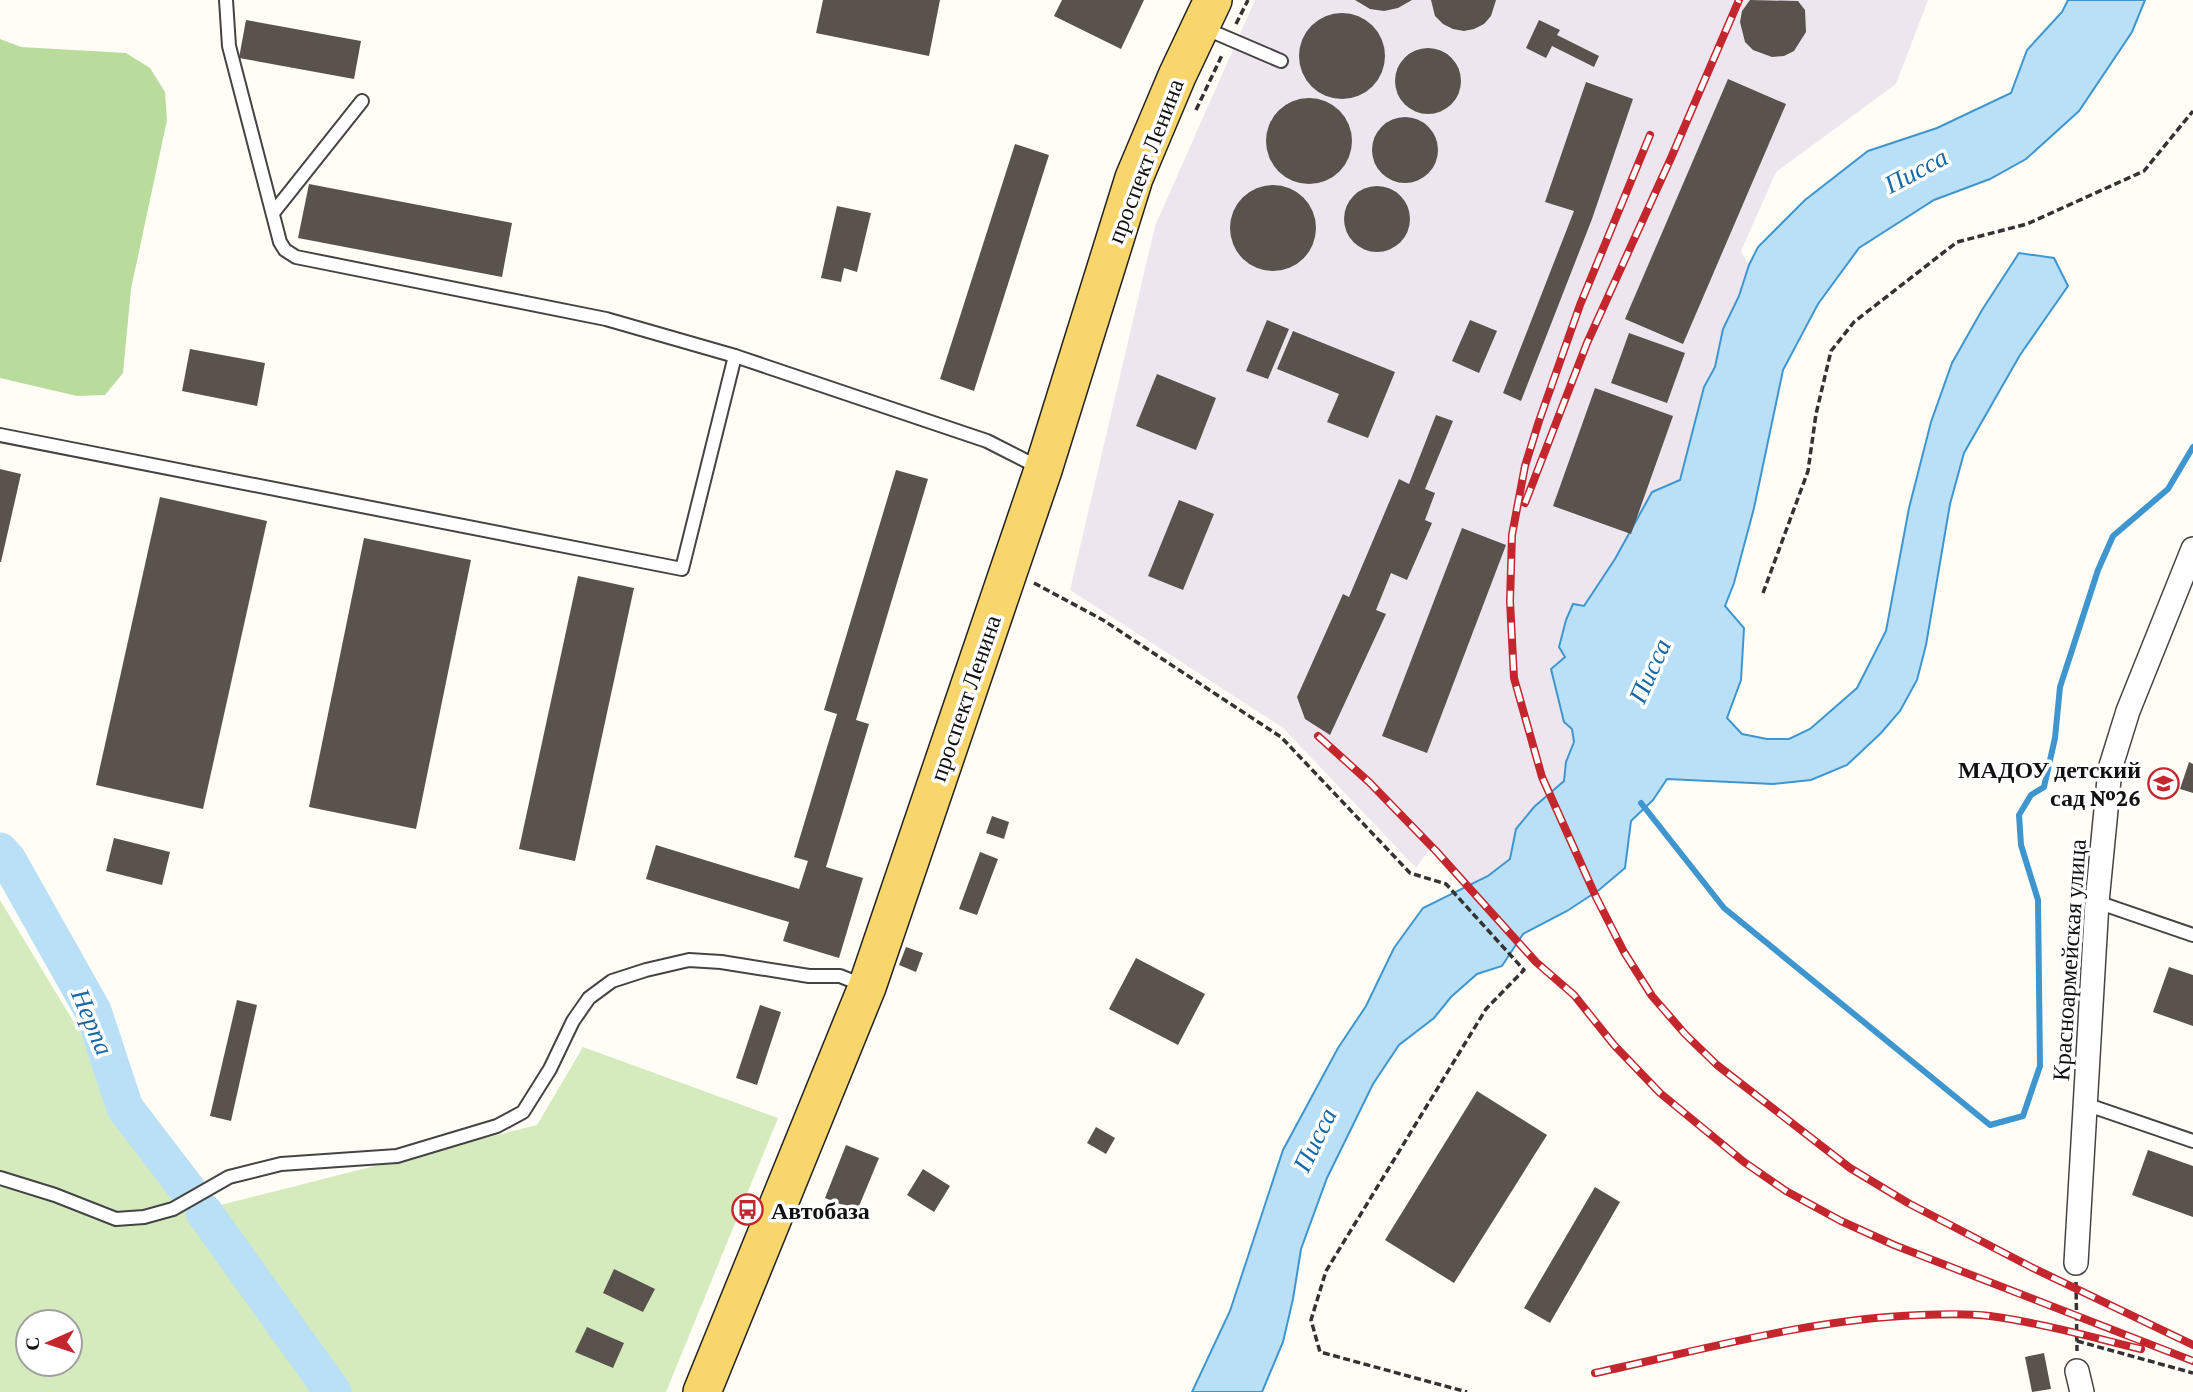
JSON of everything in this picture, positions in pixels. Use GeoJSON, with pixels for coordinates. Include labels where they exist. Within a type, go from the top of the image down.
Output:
{"type":"FeatureCollection","features":[{"type":"Feature","properties":{"kind":"main road","name":"проспект Ленина"},"geometry":{"type":"LineString","coordinates":[[702,1392],[867,987],[1043,470],[1134,178],[1214,22]]}},
{"type":"Feature","properties":{"kind":"street","name":"Красноармейская улица"},"geometry":{"type":"LineString","coordinates":[[2076,1264],[2097,902],[2110,769],[2128,711],[2186,586],[2193,549]]}},
{"type":"Feature","properties":{"kind":"lane"},"geometry":{"type":"LineString","coordinates":[[226,0],[229,46],[279,242],[296,257],[606,319],[735,356],[987,441],[1043,470]]}},
{"type":"Feature","properties":{"kind":"lane"},"geometry":{"type":"LineString","coordinates":[[1214,22],[1280,61]]}},
{"type":"Feature","properties":{"kind":"lane"},"geometry":{"type":"LineString","coordinates":[[272,213],[362,101]]}},
{"type":"Feature","properties":{"kind":"lane"},"geometry":{"type":"LineString","coordinates":[[0,435],[682,569],[735,356]]}},
{"type":"Feature","properties":{"kind":"lane"},"geometry":{"type":"LineString","coordinates":[[2097,902],[2193,935]]}},
{"type":"Feature","properties":{"kind":"lane"},"geometry":{"type":"LineString","coordinates":[[0,1178],[55,1195],[116,1219],[144,1217],[173,1209],[229,1177],[281,1164],[397,1156],[497,1126],[523,1112],[550,1069],[573,1020],[590,998],[612,981],[646,970],[689,960],[721,962],[809,976],[839,976],[867,987]]}},
{"type":"Feature","properties":{"kind":"lane"},"geometry":{"type":"LineString","coordinates":[[2085,1104],[2193,1141]]}},
{"type":"Feature","properties":{"kind":"path"},"geometry":{"type":"LineString","coordinates":[[1195,113],[1214,22],[1248,0]]}},
{"type":"Feature","properties":{"kind":"path"},"geometry":{"type":"LineString","coordinates":[[1763,593],[1808,471],[1816,414],[1831,351],[1854,322],[1957,242],[2027,224],[2144,171],[2193,111]]}},
{"type":"Feature","properties":{"kind":"path"},"geometry":{"type":"LineString","coordinates":[[1009,570],[1103,620],[1281,737],[1410,873],[1446,884],[1524,971],[1486,1009],[1416,1119],[1326,1271],[1311,1320],[1320,1352],[1467,1392]]}},
{"type":"Feature","properties":{"kind":"path"},"geometry":{"type":"LineString","coordinates":[[2076,1264],[2080,1381]]}},
{"type":"Feature","properties":{"kind":"path"},"geometry":{"type":"LineString","coordinates":[[2077,1341],[2193,1373]]}},
{"type":"Feature","properties":{"kind":"shaded area"},"geometry":{"type":"Polygon","coordinates":[[[1255,0],[1928,0],[1896,84],[1776,172],[1741,251],[1749,265],[1739,296],[1723,329],[1715,367],[1704,387],[1679,480],[1652,492],[1615,559],[1584,606],[1573,604],[1565,657],[1574,742],[1566,762],[1564,781],[1534,807],[1516,829],[1510,859],[1488,876],[1470,885],[1434,843],[1416,868],[1283,728],[1070,590],[1155,226],[1255,0]]]}},
{"type":"Feature","properties":{"kind":"green space"},"geometry":{"type":"Polygon","coordinates":[[[0,39],[21,47],[126,53],[150,68],[165,92],[167,120],[131,289],[123,373],[105,395],[77,396],[0,378],[0,39]]]}},
{"type":"Feature","properties":{"kind":"green space"},"geometry":{"type":"Polygon","coordinates":[[[0,900],[189,1213],[537,1125],[583,1047],[778,1118],[666,1392],[0,1392],[0,900]]]}},
{"type":"Feature","properties":{"kind":"water","name":"Писса"},"geometry":{"type":"Polygon","coordinates":[[[2068,0],[2145,0],[2132,32],[2079,111],[2026,159],[1990,179],[1934,200],[1859,248],[1818,304],[1783,370],[1754,508],[1734,583],[1725,606],[1744,628],[1741,680],[1727,718],[1742,734],[1767,739],[1789,739],[1810,729],[1857,688],[1886,631],[1909,508],[1931,422],[1952,363],[2019,253],[2054,258],[2068,286],[2020,355],[1964,453],[1950,504],[1926,645],[1917,680],[1900,711],[1847,765],[1811,780],[1773,784],[1667,779],[1653,800],[1631,821],[1625,868],[1599,890],[1567,911],[1523,934],[1502,966],[1477,974],[1451,997],[1434,1018],[1399,1045],[1373,1084],[1327,1178],[1301,1249],[1283,1342],[1262,1392],[1192,1392],[1230,1311],[1283,1150],[1338,1048],[1366,1006],[1394,948],[1423,908],[1488,876],[1510,859],[1516,829],[1534,807],[1564,781],[1566,762],[1574,742],[1572,729],[1564,722],[1551,669],[1565,657],[1559,647],[1566,620],[1573,604],[1584,606],[1615,559],[1652,492],[1680,480],[1704,387],[1715,367],[1723,329],[1758,247],[1805,200],[1868,151],[1937,128],[2011,93],[2027,50],[2062,12],[2068,0]]]}},
{"type":"Feature","properties":{"kind":"building"},"geometry":{"type":"Polygon","coordinates":[[[823,0],[940,0],[929,56],[816,33],[823,0]]]}},
{"type":"Feature","properties":{"kind":"building"},"geometry":{"type":"Polygon","coordinates":[[[1062,0],[1144,0],[1121,49],[1054,16],[1062,0]]]}},
{"type":"Feature","properties":{"kind":"building"},"geometry":{"type":"Polygon","coordinates":[[[1355,0],[1412,0],[1398,8],[1384,11],[1370,9],[1355,0]]]}},
{"type":"Feature","properties":{"kind":"building"},"geometry":{"type":"Polygon","coordinates":[[[1431,0],[1496,0],[1491,16],[1484,24],[1464,31],[1443,24],[1435,16],[1431,0]]]}},
{"type":"Feature","properties":{"kind":"building"},"geometry":{"type":"Polygon","coordinates":[[[1750,0],[1798,1],[1805,10],[1806,32],[1794,51],[1784,56],[1772,57],[1753,50],[1745,42],[1740,22],[1742,11],[1750,0]]]}},
{"type":"Feature","properties":{"kind":"building"},"geometry":{"type":"Polygon","coordinates":[[[1342,13],[1358,17],[1372,26],[1381,40],[1385,56],[1381,72],[1372,86],[1358,95],[1342,99],[1326,95],[1312,86],[1303,72],[1299,56],[1303,40],[1312,26],[1326,17],[1342,13]]]}},
{"type":"Feature","properties":{"kind":"building"},"geometry":{"type":"Polygon","coordinates":[[[246,20],[361,41],[354,79],[239,58],[246,20]]]}},
{"type":"Feature","properties":{"kind":"building"},"geometry":{"type":"Polygon","coordinates":[[[1539,20],[1560,30],[1557,35],[1599,56],[1594,67],[1552,46],[1546,58],[1526,48],[1539,20]]]}},
{"type":"Feature","properties":{"kind":"building"},"geometry":{"type":"Polygon","coordinates":[[[1428,48],[1441,51],[1451,58],[1458,68],[1461,81],[1458,94],[1451,104],[1441,111],[1428,114],[1415,111],[1405,104],[1398,94],[1395,81],[1398,68],[1405,58],[1415,51],[1428,48]]]}},
{"type":"Feature","properties":{"kind":"building"},"geometry":{"type":"Polygon","coordinates":[[[1728,79],[1786,104],[1683,344],[1625,319],[1728,79]]]}},
{"type":"Feature","properties":{"kind":"building"},"geometry":{"type":"Polygon","coordinates":[[[1586,82],[1633,99],[1592,219],[1521,401],[1503,393],[1574,211],[1545,202],[1586,82]]]}},
{"type":"Feature","properties":{"kind":"building"},"geometry":{"type":"Polygon","coordinates":[[[1309,98],[1325,102],[1339,111],[1348,125],[1352,141],[1348,157],[1339,171],[1325,180],[1309,184],[1293,180],[1279,171],[1270,157],[1266,141],[1270,125],[1279,111],[1293,102],[1309,98]]]}},
{"type":"Feature","properties":{"kind":"building"},"geometry":{"type":"Polygon","coordinates":[[[1405,117],[1418,120],[1428,127],[1435,137],[1438,150],[1435,163],[1428,173],[1418,180],[1405,183],[1392,180],[1382,173],[1375,163],[1372,150],[1375,137],[1382,127],[1392,120],[1405,117]]]}},
{"type":"Feature","properties":{"kind":"building"},"geometry":{"type":"Polygon","coordinates":[[[1015,144],[1049,155],[974,391],[940,379],[1015,144]]]}},
{"type":"Feature","properties":{"kind":"building"},"geometry":{"type":"Polygon","coordinates":[[[309,184],[512,223],[502,277],[298,238],[309,184]]]}},
{"type":"Feature","properties":{"kind":"building"},"geometry":{"type":"Polygon","coordinates":[[[1273,185],[1289,189],[1303,198],[1312,212],[1316,228],[1312,244],[1303,258],[1289,267],[1273,271],[1257,267],[1243,258],[1234,244],[1230,228],[1234,212],[1243,198],[1257,189],[1273,185]]]}},
{"type":"Feature","properties":{"kind":"building"},"geometry":{"type":"Polygon","coordinates":[[[1377,186],[1390,189],[1400,196],[1407,206],[1410,219],[1407,232],[1400,242],[1390,249],[1377,252],[1364,249],[1354,242],[1347,232],[1344,219],[1347,206],[1354,196],[1364,189],[1377,186]]]}},
{"type":"Feature","properties":{"kind":"building"},"geometry":{"type":"Polygon","coordinates":[[[837,206],[871,213],[857,272],[844,268],[841,282],[821,278],[837,206]]]}},
{"type":"Feature","properties":{"kind":"building"},"geometry":{"type":"Polygon","coordinates":[[[1267,320],[1289,329],[1268,379],[1246,371],[1267,320]]]}},
{"type":"Feature","properties":{"kind":"building"},"geometry":{"type":"Polygon","coordinates":[[[1470,320],[1497,331],[1479,373],[1452,361],[1470,320]]]}},
{"type":"Feature","properties":{"kind":"building"},"geometry":{"type":"Polygon","coordinates":[[[1293,331],[1395,372],[1368,438],[1327,422],[1339,394],[1277,369],[1293,331]]]}},
{"type":"Feature","properties":{"kind":"building"},"geometry":{"type":"Polygon","coordinates":[[[1629,333],[1685,353],[1667,403],[1611,383],[1629,333]]]}},
{"type":"Feature","properties":{"kind":"building"},"geometry":{"type":"Polygon","coordinates":[[[190,349],[265,363],[257,406],[182,391],[190,349]]]}},
{"type":"Feature","properties":{"kind":"building"},"geometry":{"type":"Polygon","coordinates":[[[1157,374],[1216,398],[1196,450],[1136,426],[1157,374]]]}},
{"type":"Feature","properties":{"kind":"building"},"geometry":{"type":"Polygon","coordinates":[[[1595,388],[1673,416],[1631,534],[1553,506],[1595,388]]]}},
{"type":"Feature","properties":{"kind":"building"},"geometry":{"type":"Polygon","coordinates":[[[1436,415],[1453,421],[1425,489],[1435,493],[1425,520],[1432,523],[1407,580],[1391,573],[1376,610],[1386,614],[1330,735],[1305,719],[1297,697],[1343,594],[1349,597],[1399,479],[1409,484],[1436,415]]]}},
{"type":"Feature","properties":{"kind":"building"},"geometry":{"type":"Polygon","coordinates":[[[0,469],[21,474],[1,562],[0,562],[0,469]]]}},
{"type":"Feature","properties":{"kind":"building"},"geometry":{"type":"Polygon","coordinates":[[[896,470],[928,479],[856,720],[869,724],[826,867],[863,878],[839,958],[783,941],[789,922],[646,879],[656,845],[799,889],[808,861],[794,857],[837,714],[824,710],[896,470]]]}},
{"type":"Feature","properties":{"kind":"building"},"geometry":{"type":"Polygon","coordinates":[[[160,497],[267,521],[203,809],[96,785],[160,497]]]}},
{"type":"Feature","properties":{"kind":"building"},"geometry":{"type":"Polygon","coordinates":[[[1179,500],[1214,514],[1183,590],[1148,576],[1179,500]]]}},
{"type":"Feature","properties":{"kind":"building"},"geometry":{"type":"Polygon","coordinates":[[[1462,528],[1506,545],[1427,753],[1382,736],[1462,528]]]}},
{"type":"Feature","properties":{"kind":"building"},"geometry":{"type":"Polygon","coordinates":[[[364,538],[471,560],[416,829],[309,807],[364,538]]]}},
{"type":"Feature","properties":{"kind":"building"},"geometry":{"type":"Polygon","coordinates":[[[578,576],[634,588],[575,861],[519,849],[578,576]]]}},
{"type":"Feature","properties":{"kind":"building"},"geometry":{"type":"Polygon","coordinates":[[[2189,762],[2193,764],[2193,793],[2180,789],[2189,762]]]}},
{"type":"Feature","properties":{"kind":"building"},"geometry":{"type":"Polygon","coordinates":[[[992,816],[1009,822],[1004,839],[986,833],[992,816]]]}},
{"type":"Feature","properties":{"kind":"building"},"geometry":{"type":"Polygon","coordinates":[[[114,838],[170,852],[162,885],[106,871],[114,838]]]}},
{"type":"Feature","properties":{"kind":"building"},"geometry":{"type":"Polygon","coordinates":[[[980,852],[998,859],[977,915],[959,909],[980,852]]]}},
{"type":"Feature","properties":{"kind":"building"},"geometry":{"type":"Polygon","coordinates":[[[906,947],[923,953],[916,972],[899,965],[906,947]]]}},
{"type":"Feature","properties":{"kind":"building"},"geometry":{"type":"Polygon","coordinates":[[[1136,958],[1205,994],[1178,1045],[1109,1009],[1136,958]]]}},
{"type":"Feature","properties":{"kind":"building"},"geometry":{"type":"Polygon","coordinates":[[[2169,967],[2193,975],[2193,1026],[2153,1012],[2169,967]]]}},
{"type":"Feature","properties":{"kind":"building"},"geometry":{"type":"Polygon","coordinates":[[[237,1000],[257,1005],[231,1121],[210,1116],[237,1000]]]}},
{"type":"Feature","properties":{"kind":"building"},"geometry":{"type":"Polygon","coordinates":[[[760,1005],[781,1012],[757,1085],[736,1078],[760,1005]]]}},
{"type":"Feature","properties":{"kind":"building"},"geometry":{"type":"Polygon","coordinates":[[[1477,1091],[1547,1135],[1454,1283],[1385,1240],[1477,1091]]]}},
{"type":"Feature","properties":{"kind":"building"},"geometry":{"type":"Polygon","coordinates":[[[1096,1127],[1115,1138],[1106,1154],[1087,1143],[1096,1127]]]}},
{"type":"Feature","properties":{"kind":"building"},"geometry":{"type":"Polygon","coordinates":[[[846,1145],[879,1158],[857,1211],[825,1198],[846,1145]]]}},
{"type":"Feature","properties":{"kind":"building"},"geometry":{"type":"Polygon","coordinates":[[[2148,1150],[2193,1166],[2193,1217],[2132,1195],[2148,1150]]]}},
{"type":"Feature","properties":{"kind":"building"},"geometry":{"type":"Polygon","coordinates":[[[923,1169],[950,1186],[934,1212],[907,1195],[923,1169]]]}},
{"type":"Feature","properties":{"kind":"building"},"geometry":{"type":"Polygon","coordinates":[[[1595,1187],[1620,1202],[1550,1323],[1524,1308],[1595,1187]]]}},
{"type":"Feature","properties":{"kind":"building"},"geometry":{"type":"Polygon","coordinates":[[[614,1269],[655,1289],[643,1312],[603,1293],[614,1269]]]}},
{"type":"Feature","properties":{"kind":"building"},"geometry":{"type":"Polygon","coordinates":[[[587,1327],[624,1343],[613,1368],[575,1352],[587,1327]]]}},
{"type":"Feature","properties":{"kind":"building"},"geometry":{"type":"Polygon","coordinates":[[[2044,1353],[2051,1389],[2032,1392],[2025,1357],[2044,1353]]]}},
{"type":"Feature","properties":{"kind":"waterway"},"geometry":{"type":"LineString","coordinates":[[1641,803],[1724,908],[1990,1125],[2023,1116],[2040,1066],[2038,900],[2021,845],[2019,815],[2031,795],[2044,787],[2055,738],[2060,687],[2098,570],[2113,536],[2168,489],[2193,447]]}},
{"type":"Feature","properties":{"kind":"waterway","name":"Нерпа"},"geometry":{"type":"LineString","coordinates":[[0,851],[8,860],[93,1011],[125,1108],[187,1189]]}},
{"type":"Feature","properties":{"kind":"waterway","name":"Нерпа"},"geometry":{"type":"LineString","coordinates":[[204,1212],[333,1392]]}},
{"type":"Feature","properties":{"kind":"railway"},"geometry":{"type":"LineString","coordinates":[[1525,503],[1587,343],[1739,0]]}},
{"type":"Feature","properties":{"kind":"railway"},"geometry":{"type":"LineString","coordinates":[[1650,135],[1580,305],[1539,421],[1525,466],[1512,535],[1510,601],[1514,678],[1542,777],[1624,952],[1652,996],[1717,1065],[1850,1168],[1908,1203],[2031,1267],[2193,1345]]}},
{"type":"Feature","properties":{"kind":"railway"},"geometry":{"type":"LineString","coordinates":[[1318,736],[1369,782],[1436,851],[1536,962],[1574,995],[1614,1045],[1660,1093],[1744,1162],[1786,1191],[1841,1221],[1894,1245],[2193,1361]]}},
{"type":"Feature","properties":{"kind":"railway"},"geometry":{"type":"LineString","coordinates":[[1595,1373],[1797,1329],[1920,1315],[1990,1316],[2047,1326],[2141,1349]]}},
{"type":"Feature","properties":{"kind":"place","name":"МАДОУ детский сад №26"},"geometry":{"type":"Point","coordinates":[2164,783]}},
{"type":"Feature","properties":{"kind":"place","name":"Автобаза"},"geometry":{"type":"Point","coordinates":[748,1210]}}]}
